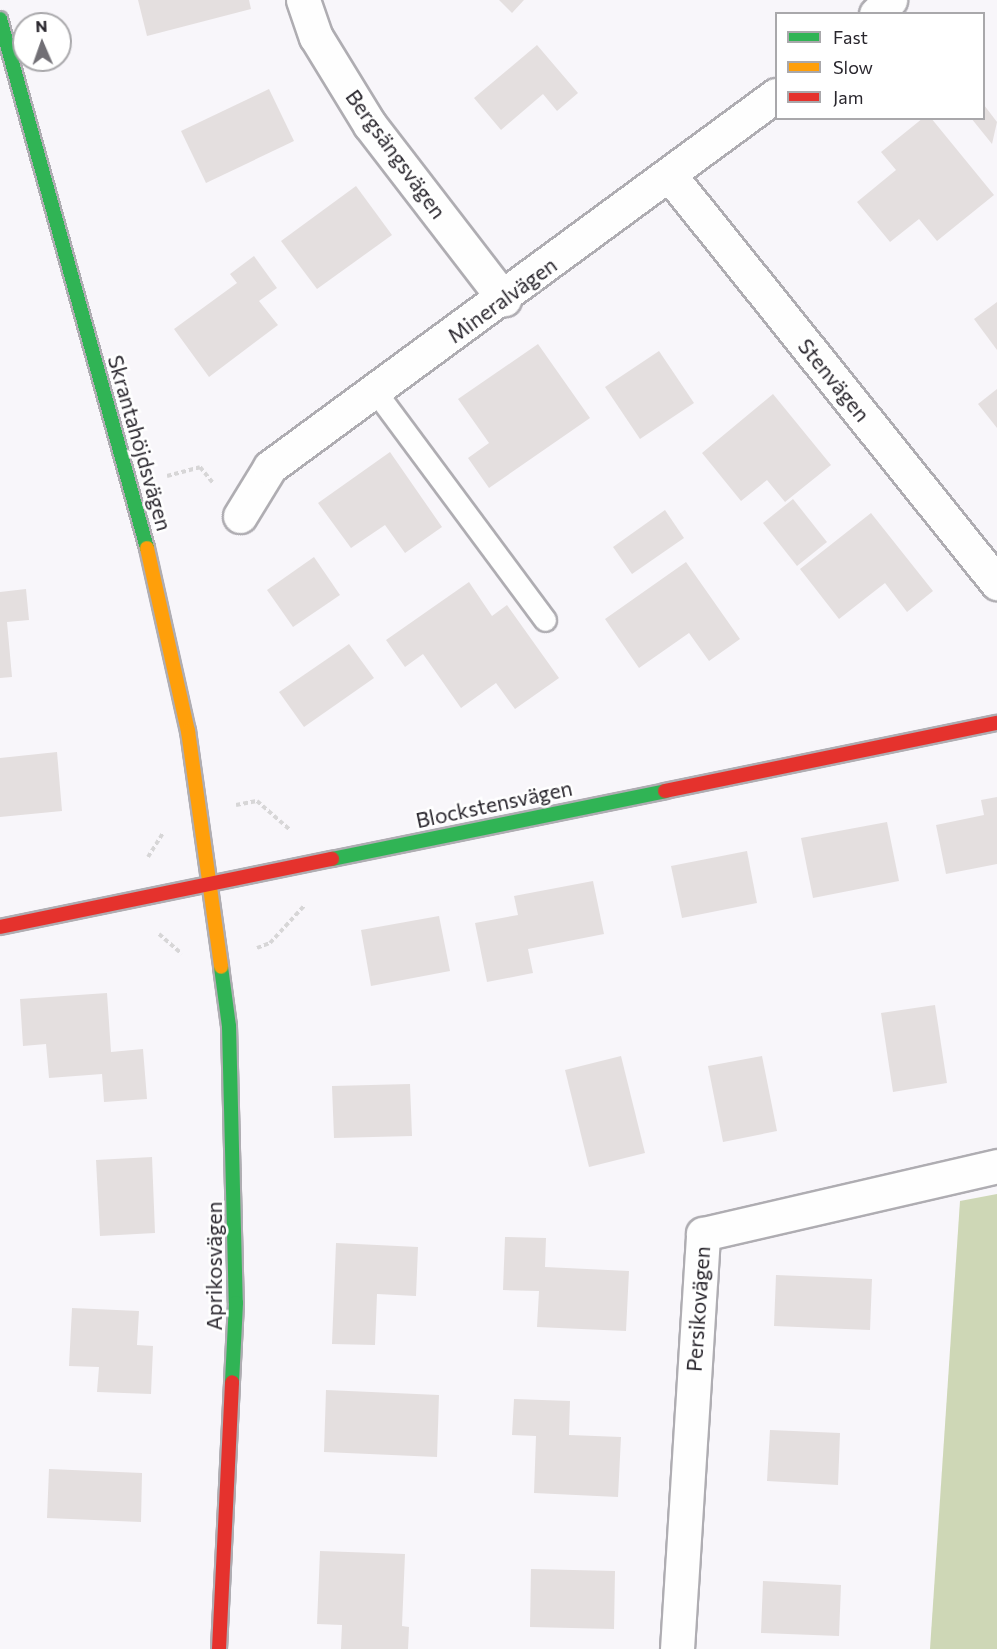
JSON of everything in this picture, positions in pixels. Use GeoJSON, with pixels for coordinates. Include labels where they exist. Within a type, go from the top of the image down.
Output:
{"type":"FeatureCollection","features":[{"type":"Feature","properties":{"kind":"street","name":"Bergsängsvägen"},"geometry":{"type":"LineString","coordinates":[[303,0],[316,37],[370,126],[504,299]]}},
{"type":"Feature","properties":{"kind":"street","name":"Skrantahöjdsvägen"},"geometry":{"type":"LineString","coordinates":[[0,19],[130,485],[188,730],[210,884]]}},
{"type":"Feature","properties":{"kind":"street","name":"Mineralvägen"},"geometry":{"type":"LineString","coordinates":[[240,516],[270,467],[671,177],[775,97]]}},
{"type":"Feature","properties":{"kind":"street","name":"Stenvägen"},"geometry":{"type":"LineString","coordinates":[[671,177],[997,583]]}},
{"type":"Feature","properties":{"kind":"street","name":"Blockstensvägen"},"geometry":{"type":"LineString","coordinates":[[0,927],[997,723]]}},
{"type":"Feature","properties":{"kind":"street","name":"Aprikosvägen"},"geometry":{"type":"LineString","coordinates":[[210,884],[229,1026],[236,1245],[219,1649]]}},
{"type":"Feature","properties":{"kind":"street","name":"Persikovägen"},"geometry":{"type":"LineString","coordinates":[[677,1649],[703,1234],[997,1167]]}},
{"type":"Feature","properties":{"kind":"lane"},"geometry":{"type":"LineString","coordinates":[[375,391],[545,620]]}},
{"type":"Feature","properties":{"kind":"path"},"geometry":{"type":"LineString","coordinates":[[130,485],[200,467],[240,516]]}},
{"type":"Feature","properties":{"kind":"green space"},"geometry":{"type":"Polygon","coordinates":[[[997,1194],[997,1649],[930,1649],[960,1201],[997,1194]]]}},
{"type":"Feature","properties":{"kind":"building"},"geometry":{"type":"Polygon","coordinates":[[[138,0],[249,0],[251,9],[147,36],[138,0]]]}},
{"type":"Feature","properties":{"kind":"building"},"geometry":{"type":"Polygon","coordinates":[[[499,0],[524,0],[512,13],[499,0]]]}},
{"type":"Feature","properties":{"kind":"building"},"geometry":{"type":"Polygon","coordinates":[[[537,45],[578,93],[557,111],[543,94],[501,130],[474,98],[537,45]]]}},
{"type":"Feature","properties":{"kind":"building"},"geometry":{"type":"Polygon","coordinates":[[[269,89],[294,141],[206,183],[181,131],[269,89]]]}},
{"type":"Feature","properties":{"kind":"building"},"geometry":{"type":"Polygon","coordinates":[[[985,106],[997,122],[992,144],[973,120],[985,120],[985,106]]]}},
{"type":"Feature","properties":{"kind":"building"},"geometry":{"type":"Polygon","coordinates":[[[921,120],[933,120],[994,195],[937,241],[919,219],[890,242],[857,202],[896,170],[881,152],[921,120]]]}},
{"type":"Feature","properties":{"kind":"building"},"geometry":{"type":"Polygon","coordinates":[[[356,186],[392,235],[317,289],[281,241],[356,186]]]}},
{"type":"Feature","properties":{"kind":"building"},"geometry":{"type":"Polygon","coordinates":[[[254,256],[277,288],[259,301],[278,325],[209,377],[174,329],[237,283],[230,274],[254,256]]]}},
{"type":"Feature","properties":{"kind":"building"},"geometry":{"type":"Polygon","coordinates":[[[997,302],[997,350],[974,319],[997,302]]]}},
{"type":"Feature","properties":{"kind":"building"},"geometry":{"type":"Polygon","coordinates":[[[538,344],[590,418],[489,488],[468,458],[489,443],[458,399],[538,344]]]}},
{"type":"Feature","properties":{"kind":"building"},"geometry":{"type":"Polygon","coordinates":[[[659,351],[694,403],[640,439],[605,387],[659,351]]]}},
{"type":"Feature","properties":{"kind":"building"},"geometry":{"type":"Polygon","coordinates":[[[997,389],[997,428],[978,404],[997,389]]]}},
{"type":"Feature","properties":{"kind":"building"},"geometry":{"type":"Polygon","coordinates":[[[773,394],[831,465],[785,502],[767,480],[741,501],[702,453],[773,394]]]}},
{"type":"Feature","properties":{"kind":"building"},"geometry":{"type":"Polygon","coordinates":[[[390,452],[442,527],[405,553],[385,525],[351,548],[318,503],[390,452]]]}},
{"type":"Feature","properties":{"kind":"building"},"geometry":{"type":"Polygon","coordinates":[[[793,499],[827,542],[797,566],[763,523],[793,499]]]}},
{"type":"Feature","properties":{"kind":"building"},"geometry":{"type":"Polygon","coordinates":[[[665,510],[684,538],[632,574],[613,547],[665,510]]]}},
{"type":"Feature","properties":{"kind":"building"},"geometry":{"type":"Polygon","coordinates":[[[871,513],[933,591],[907,612],[885,583],[839,619],[800,569],[871,513]]]}},
{"type":"Feature","properties":{"kind":"building"},"geometry":{"type":"Polygon","coordinates":[[[314,557],[340,595],[293,627],[267,590],[314,557]]]}},
{"type":"Feature","properties":{"kind":"building"},"geometry":{"type":"Polygon","coordinates":[[[686,562],[740,639],[709,661],[689,633],[639,668],[605,619],[686,562]]]}},
{"type":"Feature","properties":{"kind":"building"},"geometry":{"type":"Polygon","coordinates":[[[469,582],[492,616],[507,605],[559,678],[515,709],[496,683],[461,708],[423,654],[405,667],[386,640],[469,582]]]}},
{"type":"Feature","properties":{"kind":"building"},"geometry":{"type":"Polygon","coordinates":[[[26,589],[29,620],[7,622],[12,677],[0,678],[0,592],[26,589]]]}},
{"type":"Feature","properties":{"kind":"building"},"geometry":{"type":"Polygon","coordinates":[[[349,644],[374,678],[304,727],[279,692],[349,644]]]}},
{"type":"Feature","properties":{"kind":"building"},"geometry":{"type":"Polygon","coordinates":[[[57,752],[62,811],[0,817],[0,758],[57,752]]]}},
{"type":"Feature","properties":{"kind":"building"},"geometry":{"type":"Polygon","coordinates":[[[997,797],[997,864],[946,874],[936,825],[984,815],[981,800],[997,797]]]}},
{"type":"Feature","properties":{"kind":"building"},"geometry":{"type":"Polygon","coordinates":[[[887,822],[899,881],[813,898],[801,838],[887,822]]]}},
{"type":"Feature","properties":{"kind":"building"},"geometry":{"type":"Polygon","coordinates":[[[747,851],[757,903],[682,918],[671,866],[747,851]]]}},
{"type":"Feature","properties":{"kind":"building"},"geometry":{"type":"Polygon","coordinates":[[[593,881],[604,934],[528,949],[533,973],[487,982],[475,923],[518,915],[514,896],[593,881]]]}},
{"type":"Feature","properties":{"kind":"building"},"geometry":{"type":"Polygon","coordinates":[[[439,916],[450,971],[371,986],[361,930],[439,916]]]}},
{"type":"Feature","properties":{"kind":"building"},"geometry":{"type":"Polygon","coordinates":[[[107,993],[111,1052],[143,1049],[147,1099],[104,1102],[102,1074],[49,1078],[46,1044],[23,1046],[20,999],[107,993]]]}},
{"type":"Feature","properties":{"kind":"building"},"geometry":{"type":"Polygon","coordinates":[[[935,1005],[947,1083],[893,1092],[881,1013],[935,1005]]]}},
{"type":"Feature","properties":{"kind":"building"},"geometry":{"type":"Polygon","coordinates":[[[621,1056],[645,1153],[589,1167],[565,1070],[621,1056]]]}},
{"type":"Feature","properties":{"kind":"building"},"geometry":{"type":"Polygon","coordinates":[[[762,1056],[777,1131],[723,1142],[708,1066],[762,1056]]]}},
{"type":"Feature","properties":{"kind":"building"},"geometry":{"type":"Polygon","coordinates":[[[410,1084],[412,1136],[334,1138],[332,1086],[410,1084]]]}},
{"type":"Feature","properties":{"kind":"building"},"geometry":{"type":"Polygon","coordinates":[[[152,1157],[155,1233],[100,1236],[96,1160],[152,1157]]]}},
{"type":"Feature","properties":{"kind":"building"},"geometry":{"type":"Polygon","coordinates":[[[505,1237],[546,1238],[545,1267],[629,1271],[626,1331],[537,1327],[539,1291],[503,1290],[505,1237]]]}},
{"type":"Feature","properties":{"kind":"building"},"geometry":{"type":"Polygon","coordinates":[[[336,1243],[418,1247],[416,1296],[377,1294],[375,1345],[332,1344],[336,1243]]]}},
{"type":"Feature","properties":{"kind":"building"},"geometry":{"type":"Polygon","coordinates":[[[776,1275],[872,1279],[870,1330],[774,1326],[776,1275]]]}},
{"type":"Feature","properties":{"kind":"building"},"geometry":{"type":"Polygon","coordinates":[[[72,1308],[139,1311],[137,1345],[153,1346],[151,1394],[97,1392],[99,1367],[69,1366],[72,1308]]]}},
{"type":"Feature","properties":{"kind":"building"},"geometry":{"type":"Polygon","coordinates":[[[326,1390],[439,1395],[437,1457],[324,1452],[326,1390]]]}},
{"type":"Feature","properties":{"kind":"building"},"geometry":{"type":"Polygon","coordinates":[[[514,1399],[570,1401],[569,1435],[621,1437],[618,1497],[534,1493],[536,1436],[512,1435],[514,1399]]]}},
{"type":"Feature","properties":{"kind":"building"},"geometry":{"type":"Polygon","coordinates":[[[770,1430],[840,1433],[838,1485],[767,1481],[770,1430]]]}},
{"type":"Feature","properties":{"kind":"building"},"geometry":{"type":"Polygon","coordinates":[[[49,1469],[142,1473],[141,1522],[47,1518],[49,1469]]]}},
{"type":"Feature","properties":{"kind":"building"},"geometry":{"type":"Polygon","coordinates":[[[320,1551],[405,1554],[402,1626],[409,1627],[408,1649],[341,1649],[342,1625],[317,1624],[320,1551]]]}},
{"type":"Feature","properties":{"kind":"building"},"geometry":{"type":"Polygon","coordinates":[[[531,1569],[615,1571],[614,1629],[530,1627],[531,1569]]]}},
{"type":"Feature","properties":{"kind":"building"},"geometry":{"type":"Polygon","coordinates":[[[763,1581],[841,1585],[839,1636],[761,1633],[763,1581]]]}},
{"type":"Feature","properties":{"kind":"traffic: fast"},"geometry":{"type":"LineString","coordinates":[[0,19],[147,548]]}},
{"type":"Feature","properties":{"kind":"traffic: fast"},"geometry":{"type":"LineString","coordinates":[[332,859],[665,791]]}},
{"type":"Feature","properties":{"kind":"traffic: fast"},"geometry":{"type":"LineString","coordinates":[[221,967],[229,1026],[236,1303],[232,1382]]}},
{"type":"Feature","properties":{"kind":"traffic: slow"},"geometry":{"type":"LineString","coordinates":[[147,548],[188,731],[221,967]]}},
{"type":"Feature","properties":{"kind":"traffic: jam"},"geometry":{"type":"LineString","coordinates":[[665,791],[997,723]]}},
{"type":"Feature","properties":{"kind":"traffic: jam"},"geometry":{"type":"LineString","coordinates":[[0,927],[332,859]]}},
{"type":"Feature","properties":{"kind":"traffic: jam"},"geometry":{"type":"LineString","coordinates":[[219,1649],[232,1382]]}}]}
